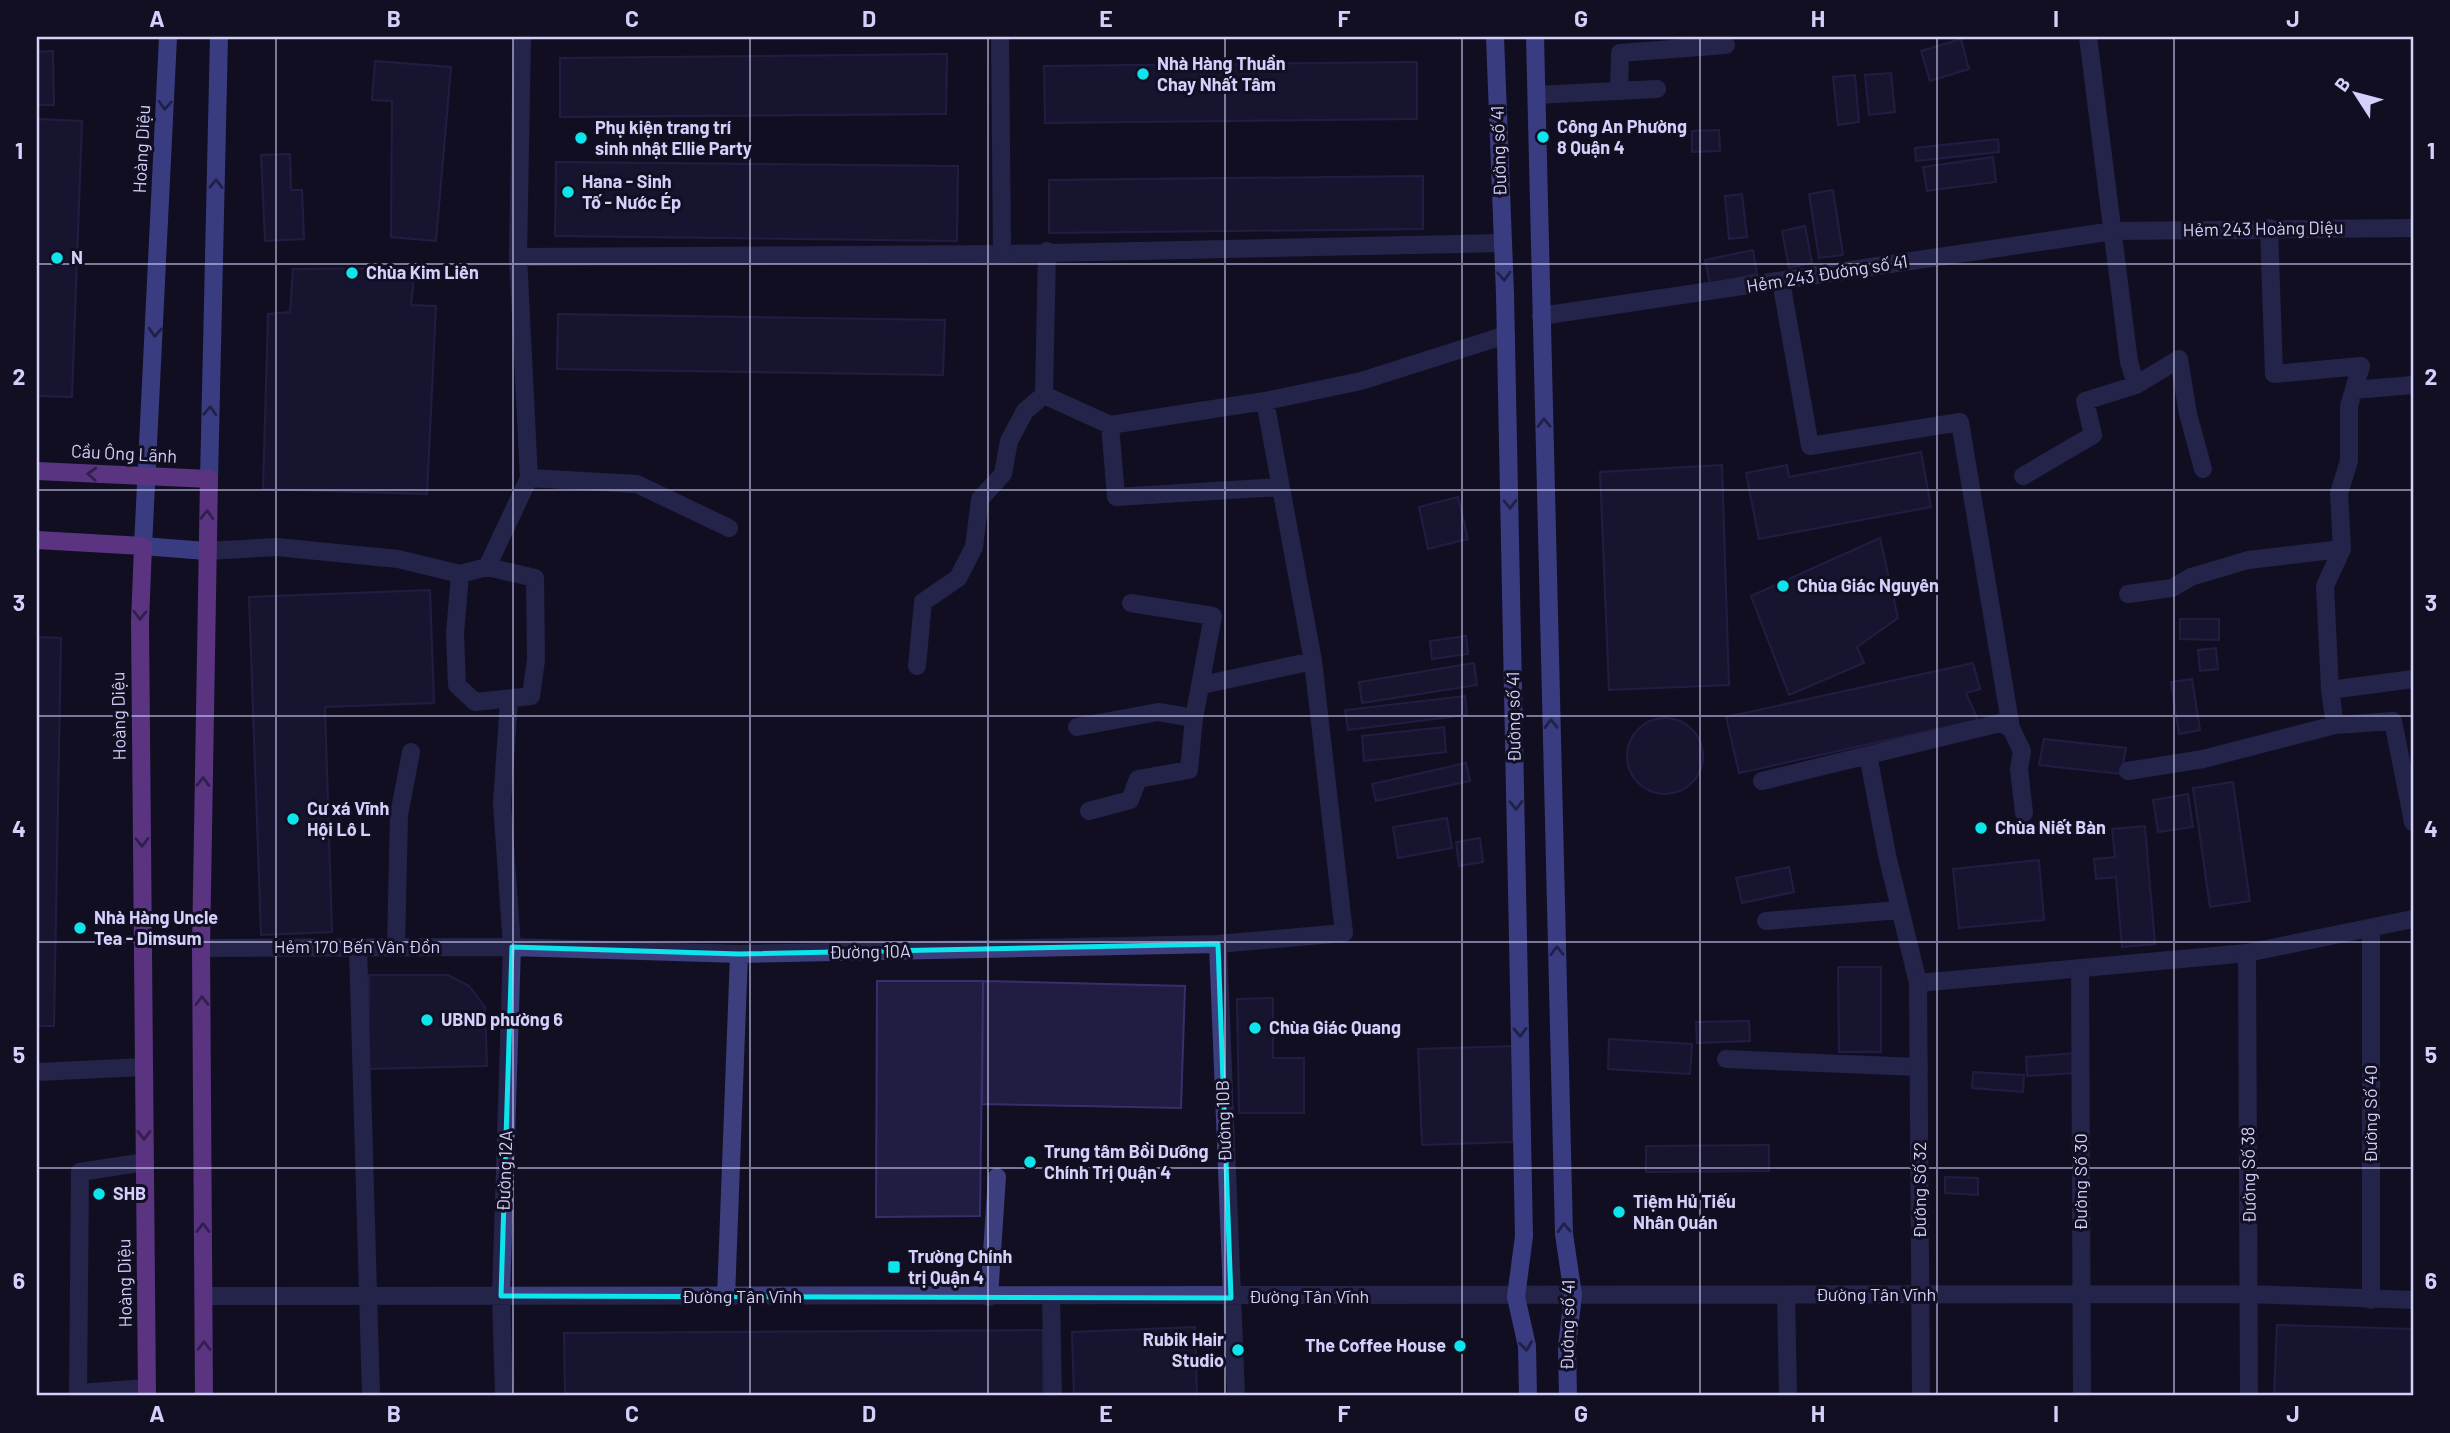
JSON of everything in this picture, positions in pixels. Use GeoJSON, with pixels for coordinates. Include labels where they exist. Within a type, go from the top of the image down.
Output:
{"type":"FeatureCollection","features":[{"type":"Feature","properties":{"kind":"main road","name":"Cầu Ông Lãnh"},"geometry":{"type":"LineString","coordinates":[[37,471],[209,479]]}},
{"type":"Feature","properties":{"kind":"main road"},"geometry":{"type":"LineString","coordinates":[[204,1396],[201,948],[209,479]]}},
{"type":"Feature","properties":{"kind":"main road"},"geometry":{"type":"LineString","coordinates":[[37,540],[143,546]]}},
{"type":"Feature","properties":{"kind":"main road","name":"Hoàng Diệu"},"geometry":{"type":"LineString","coordinates":[[143,546],[139,622],[147,1392]]}},
{"type":"Feature","properties":{"kind":"street","name":"Hoàng Diệu"},"geometry":{"type":"LineString","coordinates":[[143,546],[168,37]]}},
{"type":"Feature","properties":{"kind":"street"},"geometry":{"type":"LineString","coordinates":[[209,479],[219,37]]}},
{"type":"Feature","properties":{"kind":"street"},"geometry":{"type":"LineString","coordinates":[[487,567],[529,478],[518,257],[522,37]]}},
{"type":"Feature","properties":{"kind":"street"},"geometry":{"type":"LineString","coordinates":[[1000,37],[1002,254]]}},
{"type":"Feature","properties":{"kind":"street","name":"Đường số 41"},"geometry":{"type":"LineString","coordinates":[[1494,37],[1506,335],[1524,1236],[1516,1297],[1527,1346],[1528,1396]]}},
{"type":"Feature","properties":{"kind":"street","name":"Đường số 41"},"geometry":{"type":"LineString","coordinates":[[1535,37],[1564,1234],[1573,1295],[1567,1346],[1568,1396]]}},
{"type":"Feature","properties":{"kind":"street"},"geometry":{"type":"LineString","coordinates":[[2088,37],[2129,362],[2136,385]]}},
{"type":"Feature","properties":{"kind":"street"},"geometry":{"type":"LineString","coordinates":[[1619,91],[1620,53],[1726,45]]}},
{"type":"Feature","properties":{"kind":"street"},"geometry":{"type":"LineString","coordinates":[[1537,95],[1657,89]]}},
{"type":"Feature","properties":{"kind":"street"},"geometry":{"type":"LineString","coordinates":[[2269,228],[2274,374],[2361,366],[2349,406],[2349,461],[2339,493],[2342,549],[2325,586],[2330,690],[2336,725]]}},
{"type":"Feature","properties":{"kind":"street","name":"Hẻm 243 Hoàng Diệu"},"geometry":{"type":"LineString","coordinates":[[2113,232],[2413,228]]}},
{"type":"Feature","properties":{"kind":"street","name":"Hẻm 243 Đường số 41"},"geometry":{"type":"LineString","coordinates":[[1541,316],[2113,232]]}},
{"type":"Feature","properties":{"kind":"street"},"geometry":{"type":"LineString","coordinates":[[518,257],[1002,254],[1503,243]]}},
{"type":"Feature","properties":{"kind":"street"},"geometry":{"type":"LineString","coordinates":[[917,666],[923,602],[958,578],[974,547],[980,499],[1003,474],[1009,442],[1025,411],[1044,395],[1047,251]]}},
{"type":"Feature","properties":{"kind":"street"},"geometry":{"type":"LineString","coordinates":[[1780,281],[1810,446],[1960,422],[2011,728],[2022,751],[2019,769],[2024,813]]}},
{"type":"Feature","properties":{"kind":"street"},"geometry":{"type":"LineString","coordinates":[[1044,395],[1111,425],[1265,401],[1361,381],[1506,335]]}},
{"type":"Feature","properties":{"kind":"street"},"geometry":{"type":"LineString","coordinates":[[2023,476],[2093,435],[2085,401],[2136,385],[2179,359],[2188,414],[2203,469]]}},
{"type":"Feature","properties":{"kind":"street"},"geometry":{"type":"LineString","coordinates":[[2354,390],[2413,385]]}},
{"type":"Feature","properties":{"kind":"street"},"geometry":{"type":"LineString","coordinates":[[1202,685],[1313,661],[1265,401]]}},
{"type":"Feature","properties":{"kind":"street"},"geometry":{"type":"LineString","coordinates":[[1111,425],[1116,497],[1280,487]]}},
{"type":"Feature","properties":{"kind":"street"},"geometry":{"type":"LineString","coordinates":[[529,478],[637,484],[729,528]]}},
{"type":"Feature","properties":{"kind":"street"},"geometry":{"type":"LineString","coordinates":[[143,546],[206,551],[277,547],[398,559],[460,574],[487,567],[535,579],[536,660],[531,696],[475,702],[457,685],[455,634],[460,574]]}},
{"type":"Feature","properties":{"kind":"street"},"geometry":{"type":"LineString","coordinates":[[2128,594],[2172,588],[2191,577],[2248,560],[2342,549]]}},
{"type":"Feature","properties":{"kind":"street"},"geometry":{"type":"LineString","coordinates":[[1089,811],[1130,800],[1138,779],[1189,770],[1194,718],[1213,616],[1132,603]]}},
{"type":"Feature","properties":{"kind":"street","name":"Đường 10A"},"geometry":{"type":"LineString","coordinates":[[512,947],[739,954],[1218,944],[1344,933],[1313,661]]}},
{"type":"Feature","properties":{"kind":"street"},"geometry":{"type":"LineString","coordinates":[[2330,690],[2413,679]]}},
{"type":"Feature","properties":{"kind":"street","name":"Đường 12A"},"geometry":{"type":"LineString","coordinates":[[504,1396],[501,1296],[512,947],[502,803],[509,700]]}},
{"type":"Feature","properties":{"kind":"street"},"geometry":{"type":"LineString","coordinates":[[1077,727],[1158,712],[1194,718]]}},
{"type":"Feature","properties":{"kind":"street"},"geometry":{"type":"LineString","coordinates":[[2127,771],[2203,759],[2336,725],[2393,721],[2413,822]]}},
{"type":"Feature","properties":{"kind":"street"},"geometry":{"type":"LineString","coordinates":[[1762,780],[2000,723],[2011,728]]}},
{"type":"Feature","properties":{"kind":"street"},"geometry":{"type":"LineString","coordinates":[[397,947],[399,815],[411,752]]}},
{"type":"Feature","properties":{"kind":"street","name":"Đường Số 32"},"geometry":{"type":"LineString","coordinates":[[1868,755],[1899,910],[1918,983],[1921,1396]]}},
{"type":"Feature","properties":{"kind":"street"},"geometry":{"type":"LineString","coordinates":[[1766,921],[1899,910]]}},
{"type":"Feature","properties":{"kind":"street"},"geometry":{"type":"LineString","coordinates":[[1918,983],[2247,953],[2413,919]]}},
{"type":"Feature","properties":{"kind":"street","name":"Đường Số 40"},"geometry":{"type":"LineString","coordinates":[[2371,928],[2371,1300]]}},
{"type":"Feature","properties":{"kind":"street","name":"Đường 10B"},"geometry":{"type":"LineString","coordinates":[[1218,944],[1236,1396]]}},
{"type":"Feature","properties":{"kind":"street"},"geometry":{"type":"LineString","coordinates":[[358,947],[370,1396]]}},
{"type":"Feature","properties":{"kind":"street","name":"Hẻm 170 Bến Vân Đồn"},"geometry":{"type":"LineString","coordinates":[[201,948],[512,947]]}},
{"type":"Feature","properties":{"kind":"street","name":"Đường Số 38"},"geometry":{"type":"LineString","coordinates":[[2247,953],[2249,1396]]}},
{"type":"Feature","properties":{"kind":"street"},"geometry":{"type":"LineString","coordinates":[[726,1297],[739,954]]}},
{"type":"Feature","properties":{"kind":"street","name":"Đường Số 30"},"geometry":{"type":"LineString","coordinates":[[2080,968],[2082,1396]]}},
{"type":"Feature","properties":{"kind":"street"},"geometry":{"type":"LineString","coordinates":[[1726,1059],[1919,1067]]}},
{"type":"Feature","properties":{"kind":"street"},"geometry":{"type":"LineString","coordinates":[[37,1072],[144,1067]]}},
{"type":"Feature","properties":{"kind":"street"},"geometry":{"type":"LineString","coordinates":[[145,1162],[80,1172],[78,1394],[147,1392]]}},
{"type":"Feature","properties":{"kind":"street"},"geometry":{"type":"LineString","coordinates":[[989,1297],[997,1177]]}},
{"type":"Feature","properties":{"kind":"street","name":"Đường Tân Vĩnh"},"geometry":{"type":"LineString","coordinates":[[204,1296],[1231,1298],[2250,1294],[2413,1300]]}},
{"type":"Feature","properties":{"kind":"street"},"geometry":{"type":"LineString","coordinates":[[1786,1295],[1788,1396]]}},
{"type":"Feature","properties":{"kind":"street"},"geometry":{"type":"LineString","coordinates":[[1051,1297],[1053,1396]]}},
{"type":"Feature","properties":{"kind":"highlighted area"},"geometry":{"type":"Polygon","coordinates":[[[1218,944],[1231,1298],[501,1296],[512,947],[739,954],[1218,944]]]}},
{"type":"Feature","properties":{"kind":"building"},"geometry":{"type":"Polygon","coordinates":[[[1961,39],[1969,69],[1930,81],[1921,51],[1961,39]]]}},
{"type":"Feature","properties":{"kind":"building"},"geometry":{"type":"Polygon","coordinates":[[[53,51],[54,105],[37,105],[37,52],[53,51]]]}},
{"type":"Feature","properties":{"kind":"building"},"geometry":{"type":"Polygon","coordinates":[[[947,54],[946,114],[560,117],[560,58],[947,54]]]}},
{"type":"Feature","properties":{"kind":"building"},"geometry":{"type":"Polygon","coordinates":[[[375,61],[451,67],[436,241],[391,237],[392,101],[372,100],[375,61]]]}},
{"type":"Feature","properties":{"kind":"building"},"geometry":{"type":"Polygon","coordinates":[[[1417,62],[1417,119],[1045,123],[1044,66],[1417,62]]]}},
{"type":"Feature","properties":{"kind":"building"},"geometry":{"type":"Polygon","coordinates":[[[1891,73],[1895,112],[1869,115],[1865,75],[1891,73]]]}},
{"type":"Feature","properties":{"kind":"building"},"geometry":{"type":"Polygon","coordinates":[[[1855,75],[1859,122],[1838,125],[1833,77],[1855,75]]]}},
{"type":"Feature","properties":{"kind":"building","name":"N"},"geometry":{"type":"Polygon","coordinates":[[[37,119],[82,121],[72,397],[37,396],[37,119]]]}},
{"type":"Feature","properties":{"kind":"building"},"geometry":{"type":"Polygon","coordinates":[[[1719,130],[1720,151],[1692,152],[1692,131],[1719,130]]]}},
{"type":"Feature","properties":{"kind":"building"},"geometry":{"type":"Polygon","coordinates":[[[1998,139],[1999,152],[1916,161],[1915,148],[1998,139]]]}},
{"type":"Feature","properties":{"kind":"building"},"geometry":{"type":"Polygon","coordinates":[[[290,154],[291,190],[302,190],[304,239],[265,241],[261,155],[290,154]]]}},
{"type":"Feature","properties":{"kind":"building"},"geometry":{"type":"Polygon","coordinates":[[[1993,157],[1996,182],[1927,191],[1923,167],[1993,157]]]}},
{"type":"Feature","properties":{"kind":"building"},"geometry":{"type":"Polygon","coordinates":[[[556,162],[958,166],[957,241],[555,236],[556,162]]]}},
{"type":"Feature","properties":{"kind":"building"},"geometry":{"type":"Polygon","coordinates":[[[1423,176],[1423,229],[1049,233],[1049,180],[1423,176]]]}},
{"type":"Feature","properties":{"kind":"building"},"geometry":{"type":"Polygon","coordinates":[[[1833,190],[1843,255],[1819,258],[1809,194],[1833,190]]]}},
{"type":"Feature","properties":{"kind":"building"},"geometry":{"type":"Polygon","coordinates":[[[1742,194],[1747,237],[1729,239],[1725,196],[1742,194]]]}},
{"type":"Feature","properties":{"kind":"building"},"geometry":{"type":"Polygon","coordinates":[[[1805,226],[1812,263],[1789,268],[1782,231],[1805,226]]]}},
{"type":"Feature","properties":{"kind":"building"},"geometry":{"type":"Polygon","coordinates":[[[1753,250],[1757,274],[1710,284],[1705,260],[1753,250]]]}},
{"type":"Feature","properties":{"kind":"building"},"geometry":{"type":"Polygon","coordinates":[[[415,268],[411,305],[436,306],[427,494],[263,489],[268,314],[290,312],[293,269],[415,268]]]}},
{"type":"Feature","properties":{"kind":"building"},"geometry":{"type":"Polygon","coordinates":[[[558,314],[945,320],[943,375],[557,369],[558,314]]]}},
{"type":"Feature","properties":{"kind":"building"},"geometry":{"type":"Polygon","coordinates":[[[1921,452],[1931,507],[1759,539],[1746,473],[1787,465],[1789,477],[1921,452]]]}},
{"type":"Feature","properties":{"kind":"building"},"geometry":{"type":"Polygon","coordinates":[[[1722,465],[1729,685],[1609,690],[1600,472],[1722,465]]]}},
{"type":"Feature","properties":{"kind":"building"},"geometry":{"type":"Polygon","coordinates":[[[1458,497],[1468,539],[1428,549],[1419,507],[1458,497]]]}},
{"type":"Feature","properties":{"kind":"building"},"geometry":{"type":"Polygon","coordinates":[[[1880,538],[1898,618],[1857,647],[1864,663],[1789,695],[1751,596],[1880,538]]]}},
{"type":"Feature","properties":{"kind":"building","name":"Cư xá Vĩnh Hội Lô L"},"geometry":{"type":"Polygon","coordinates":[[[430,590],[434,703],[325,707],[332,932],[261,935],[249,597],[430,590]]]}},
{"type":"Feature","properties":{"kind":"building"},"geometry":{"type":"Polygon","coordinates":[[[2180,619],[2219,619],[2219,640],[2180,639],[2180,619]]]}},
{"type":"Feature","properties":{"kind":"building"},"geometry":{"type":"Polygon","coordinates":[[[1466,636],[1468,654],[1432,659],[1430,641],[1466,636]]]}},
{"type":"Feature","properties":{"kind":"building"},"geometry":{"type":"Polygon","coordinates":[[[37,637],[61,638],[54,1026],[37,1026],[37,637]]]}},
{"type":"Feature","properties":{"kind":"building"},"geometry":{"type":"Polygon","coordinates":[[[2216,648],[2218,669],[2200,671],[2198,650],[2216,648]]]}},
{"type":"Feature","properties":{"kind":"building"},"geometry":{"type":"Polygon","coordinates":[[[1474,663],[1477,685],[1362,703],[1359,682],[1474,663]]]}},
{"type":"Feature","properties":{"kind":"building"},"geometry":{"type":"Polygon","coordinates":[[[1973,663],[1980,689],[1966,693],[1978,720],[1739,773],[1726,717],[1973,663]]]}},
{"type":"Feature","properties":{"kind":"building"},"geometry":{"type":"Polygon","coordinates":[[[2192,679],[2200,730],[2179,734],[2171,682],[2192,679]]]}},
{"type":"Feature","properties":{"kind":"building"},"geometry":{"type":"Polygon","coordinates":[[[1465,696],[1467,715],[1348,730],[1345,710],[1465,696]]]}},
{"type":"Feature","properties":{"kind":"building"},"geometry":{"type":"Polygon","coordinates":[[[1665,718],[1680,721],[1692,729],[1700,741],[1703,756],[1700,771],[1692,783],[1680,791],[1665,794],[1650,791],[1638,783],[1630,771],[1627,756],[1630,741],[1638,729],[1650,721],[1665,718]]]}},
{"type":"Feature","properties":{"kind":"building"},"geometry":{"type":"Polygon","coordinates":[[[1444,727],[1446,752],[1364,761],[1362,736],[1444,727]]]}},
{"type":"Feature","properties":{"kind":"building"},"geometry":{"type":"Polygon","coordinates":[[[2044,739],[2126,748],[2121,774],[2039,765],[2044,739]]]}},
{"type":"Feature","properties":{"kind":"building"},"geometry":{"type":"Polygon","coordinates":[[[1466,763],[1470,781],[1376,801],[1372,784],[1466,763]]]}},
{"type":"Feature","properties":{"kind":"building"},"geometry":{"type":"Polygon","coordinates":[[[2233,782],[2250,901],[2210,907],[2193,788],[2233,782]]]}},
{"type":"Feature","properties":{"kind":"building"},"geometry":{"type":"Polygon","coordinates":[[[2188,794],[2193,827],[2158,832],[2153,800],[2188,794]]]}},
{"type":"Feature","properties":{"kind":"building"},"geometry":{"type":"Polygon","coordinates":[[[1447,818],[1452,848],[1398,858],[1393,827],[1447,818]]]}},
{"type":"Feature","properties":{"kind":"building"},"geometry":{"type":"Polygon","coordinates":[[[2145,826],[2155,944],[2122,947],[2116,877],[2096,879],[2094,859],[2115,857],[2112,829],[2145,826]]]}},
{"type":"Feature","properties":{"kind":"building"},"geometry":{"type":"Polygon","coordinates":[[[1480,838],[1483,862],[1459,866],[1456,842],[1480,838]]]}},
{"type":"Feature","properties":{"kind":"building"},"geometry":{"type":"Polygon","coordinates":[[[2039,860],[2044,920],[1959,928],[1953,869],[2039,860]]]}},
{"type":"Feature","properties":{"kind":"building"},"geometry":{"type":"Polygon","coordinates":[[[1789,867],[1794,892],[1742,903],[1736,878],[1789,867]]]}},
{"type":"Feature","properties":{"kind":"building"},"geometry":{"type":"Polygon","coordinates":[[[1838,967],[1881,967],[1881,1052],[1839,1052],[1838,967]]]}},
{"type":"Feature","properties":{"kind":"building","name":"UBND phường 6"},"geometry":{"type":"Polygon","coordinates":[[[369,975],[448,975],[469,986],[485,1007],[487,1066],[368,1069],[369,975]]]}},
{"type":"Feature","properties":{"kind":"building"},"geometry":{"type":"Polygon","coordinates":[[[877,981],[983,981],[980,1216],[876,1217],[877,981]]]}},
{"type":"Feature","properties":{"kind":"building"},"geometry":{"type":"Polygon","coordinates":[[[983,981],[1185,986],[1181,1108],[982,1104],[983,981]]]}},
{"type":"Feature","properties":{"kind":"building","name":"Chùa Giác Quang"},"geometry":{"type":"Polygon","coordinates":[[[1273,998],[1273,1058],[1304,1058],[1304,1113],[1239,1113],[1237,999],[1273,998]]]}},
{"type":"Feature","properties":{"kind":"building"},"geometry":{"type":"Polygon","coordinates":[[[1749,1021],[1750,1041],[1697,1043],[1696,1022],[1749,1021]]]}},
{"type":"Feature","properties":{"kind":"building"},"geometry":{"type":"Polygon","coordinates":[[[1609,1039],[1692,1044],[1690,1074],[1608,1069],[1609,1039]]]}},
{"type":"Feature","properties":{"kind":"building"},"geometry":{"type":"Polygon","coordinates":[[[1514,1046],[1513,1142],[1422,1145],[1418,1049],[1514,1046]]]}},
{"type":"Feature","properties":{"kind":"building"},"geometry":{"type":"Polygon","coordinates":[[[2075,1053],[2076,1073],[2027,1076],[2026,1057],[2075,1053]]]}},
{"type":"Feature","properties":{"kind":"building"},"geometry":{"type":"Polygon","coordinates":[[[1973,1072],[2024,1075],[2023,1092],[1972,1088],[1973,1072]]]}},
{"type":"Feature","properties":{"kind":"building"},"geometry":{"type":"Polygon","coordinates":[[[1769,1145],[1769,1171],[1646,1172],[1646,1146],[1769,1145]]]}},
{"type":"Feature","properties":{"kind":"building"},"geometry":{"type":"Polygon","coordinates":[[[1945,1177],[1978,1178],[1978,1195],[1945,1193],[1945,1177]]]}},
{"type":"Feature","properties":{"kind":"building"},"geometry":{"type":"Polygon","coordinates":[[[2277,1325],[2413,1329],[2413,1396],[2274,1396],[2277,1325]]]}},
{"type":"Feature","properties":{"kind":"building"},"geometry":{"type":"Polygon","coordinates":[[[1195,1327],[1197,1396],[1074,1396],[1072,1332],[1195,1327]]]}},
{"type":"Feature","properties":{"kind":"building"},"geometry":{"type":"Polygon","coordinates":[[[1043,1330],[1043,1396],[565,1396],[564,1333],[1043,1330]]]}},
{"type":"Feature","properties":{"kind":"place","name":"Nhà Hàng Thuần Chay Nhất Tâm"},"geometry":{"type":"Point","coordinates":[1143,74]}},
{"type":"Feature","properties":{"kind":"place","name":"Công An Phường 8 Quận 4"},"geometry":{"type":"Point","coordinates":[1543,137]}},
{"type":"Feature","properties":{"kind":"place","name":"Phụ kiện trang trí sinh nhật Ellie Party"},"geometry":{"type":"Point","coordinates":[581,138]}},
{"type":"Feature","properties":{"kind":"place","name":"Hana - Sinh Tố - Nước Ép"},"geometry":{"type":"Point","coordinates":[568,192]}},
{"type":"Feature","properties":{"kind":"place","name":"N"},"geometry":{"type":"Point","coordinates":[57,258]}},
{"type":"Feature","properties":{"kind":"place","name":"Chùa Kim Liên"},"geometry":{"type":"Point","coordinates":[352,273]}},
{"type":"Feature","properties":{"kind":"place","name":"Chùa Giác Nguyên"},"geometry":{"type":"Point","coordinates":[1783,586]}},
{"type":"Feature","properties":{"kind":"place","name":"Cư xá Vĩnh Hội Lô L"},"geometry":{"type":"Point","coordinates":[293,819]}},
{"type":"Feature","properties":{"kind":"place","name":"Chùa Niết Bàn"},"geometry":{"type":"Point","coordinates":[1981,828]}},
{"type":"Feature","properties":{"kind":"place","name":"Nhà Hàng Uncle Tea - Dimsum"},"geometry":{"type":"Point","coordinates":[80,928]}},
{"type":"Feature","properties":{"kind":"place","name":"UBND phường 6"},"geometry":{"type":"Point","coordinates":[427,1020]}},
{"type":"Feature","properties":{"kind":"place","name":"Chùa Giác Quang"},"geometry":{"type":"Point","coordinates":[1255,1028]}},
{"type":"Feature","properties":{"kind":"place","name":"Trung tâm Bồi Dưỡng Chính Trị Quận 4"},"geometry":{"type":"Point","coordinates":[1030,1162]}},
{"type":"Feature","properties":{"kind":"place","name":"SHB"},"geometry":{"type":"Point","coordinates":[99,1194]}},
{"type":"Feature","properties":{"kind":"place","name":"Tiệm Hủ Tiếu Nhân Quán"},"geometry":{"type":"Point","coordinates":[1619,1212]}},
{"type":"Feature","properties":{"kind":"place","name":"Trường Chính trị Quận 4"},"geometry":{"type":"Point","coordinates":[894,1267]}},
{"type":"Feature","properties":{"kind":"place","name":"The Coffee House"},"geometry":{"type":"Point","coordinates":[1460,1346]}},
{"type":"Feature","properties":{"kind":"place","name":"Rubik Hair Studio"},"geometry":{"type":"Point","coordinates":[1238,1350]}}]}
